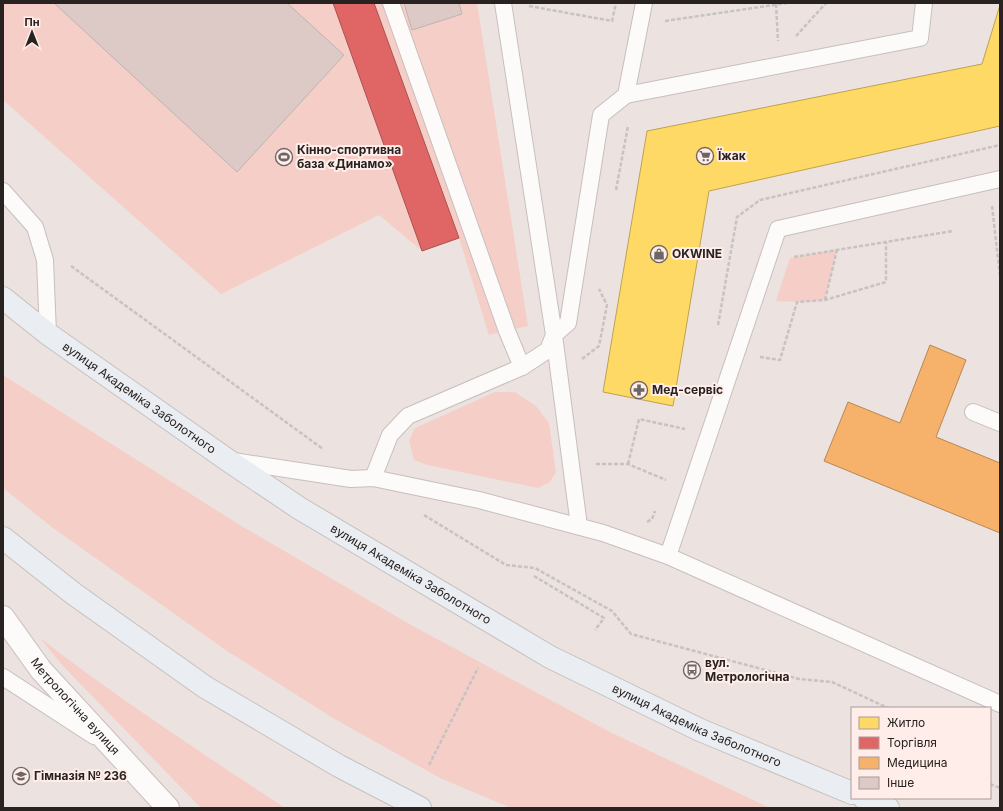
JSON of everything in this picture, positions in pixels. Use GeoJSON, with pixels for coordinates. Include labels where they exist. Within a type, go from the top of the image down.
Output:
{"type":"FeatureCollection","features":[{"type":"Feature","properties":{"kind":"highway","name":"вулиця Академіка Заболотного"},"geometry":{"type":"LineString","coordinates":[[3,298],[48,334],[229,461],[299,508],[550,658],[700,730],[851,793]]}},
{"type":"Feature","properties":{"kind":"highway"},"geometry":{"type":"LineString","coordinates":[[3,538],[74,594],[205,687],[339,766],[420,808]]}},
{"type":"Feature","properties":{"kind":"highway"},"geometry":{"type":"LineString","coordinates":[[866,799],[888,808]]}},
{"type":"Feature","properties":{"kind":"street","name":"Метрологічна вулиця"},"geometry":{"type":"LineString","coordinates":[[3,617],[41,670],[168,808]]}},
{"type":"Feature","properties":{"kind":"lane"},"geometry":{"type":"LineString","coordinates":[[391,3],[504,324],[522,367]]}},
{"type":"Feature","properties":{"kind":"lane"},"geometry":{"type":"LineString","coordinates":[[503,3],[554,335],[579,526]]}},
{"type":"Feature","properties":{"kind":"lane"},"geometry":{"type":"LineString","coordinates":[[626,95],[644,3]]}},
{"type":"Feature","properties":{"kind":"lane"},"geometry":{"type":"LineString","coordinates":[[373,478],[390,435],[408,416],[522,367],[548,350],[554,335],[568,323],[601,115],[626,95],[920,38],[924,3]]}},
{"type":"Feature","properties":{"kind":"lane"},"geometry":{"type":"LineString","coordinates":[[668,556],[778,229],[1000,179]]}},
{"type":"Feature","properties":{"kind":"lane"},"geometry":{"type":"LineString","coordinates":[[3,191],[35,226],[45,260],[48,334]]}},
{"type":"Feature","properties":{"kind":"lane"},"geometry":{"type":"LineString","coordinates":[[973,412],[1000,422]]}},
{"type":"Feature","properties":{"kind":"lane"},"geometry":{"type":"LineString","coordinates":[[229,461],[350,479],[373,478],[479,500],[603,533],[668,556],[1000,704]]}},
{"type":"Feature","properties":{"kind":"lane"},"geometry":{"type":"LineString","coordinates":[[3,677],[113,749]]}},
{"type":"Feature","properties":{"kind":"path"},"geometry":{"type":"LineString","coordinates":[[523,5],[612,21],[616,3]]}},
{"type":"Feature","properties":{"kind":"path"},"geometry":{"type":"LineString","coordinates":[[657,22],[787,3]]}},
{"type":"Feature","properties":{"kind":"path"},"geometry":{"type":"LineString","coordinates":[[795,37],[826,3]]}},
{"type":"Feature","properties":{"kind":"path"},"geometry":{"type":"LineString","coordinates":[[776,4],[779,47]]}},
{"type":"Feature","properties":{"kind":"path"},"geometry":{"type":"LineString","coordinates":[[615,194],[628,126]]}},
{"type":"Feature","properties":{"kind":"path"},"geometry":{"type":"LineString","coordinates":[[996,206],[992,206],[1000,276]]}},
{"type":"Feature","properties":{"kind":"path"},"geometry":{"type":"LineString","coordinates":[[790,258],[953,231]]}},
{"type":"Feature","properties":{"kind":"path"},"geometry":{"type":"LineString","coordinates":[[760,350],[758,357],[780,360],[797,302],[825,300],[886,282],[886,242]]}},
{"type":"Feature","properties":{"kind":"path"},"geometry":{"type":"LineString","coordinates":[[825,300],[837,250]]}},
{"type":"Feature","properties":{"kind":"path"},"geometry":{"type":"LineString","coordinates":[[577,364],[599,346],[607,305],[598,286]]}},
{"type":"Feature","properties":{"kind":"path"},"geometry":{"type":"LineString","coordinates":[[628,464],[639,419],[685,429]]}},
{"type":"Feature","properties":{"kind":"path"},"geometry":{"type":"LineString","coordinates":[[590,464],[628,464],[666,480]]}},
{"type":"Feature","properties":{"kind":"path"},"geometry":{"type":"LineString","coordinates":[[642,525],[652,519]]}},
{"type":"Feature","properties":{"kind":"path"},"geometry":{"type":"LineString","coordinates":[[534,576],[604,618],[595,630]]}},
{"type":"Feature","properties":{"kind":"path"},"geometry":{"type":"LineString","coordinates":[[429,765],[478,668]]}},
{"type":"Feature","properties":{"kind":"shaded area","name":"Кінно-спортивна база «Динамо»"},"geometry":{"type":"Polygon","coordinates":[[[3,3],[477,3],[528,326],[489,335],[459,238],[422,251],[379,215],[221,294],[3,100],[3,3]]]}},
{"type":"Feature","properties":{"kind":"shaded area"},"geometry":{"type":"Polygon","coordinates":[[[837,250],[825,300],[797,302],[776,301],[790,258],[837,250]]]}},
{"type":"Feature","properties":{"kind":"shaded area"},"geometry":{"type":"Polygon","coordinates":[[[3,375],[238,524],[411,625],[610,732],[770,808],[511,808],[440,778],[333,718],[227,651],[53,528],[3,488],[3,375]]]}},
{"type":"Feature","properties":{"kind":"shaded area"},"geometry":{"type":"Polygon","coordinates":[[[495,392],[515,392],[536,406],[549,423],[556,472],[550,482],[538,488],[427,465],[414,460],[409,441],[415,428],[495,392]]]}},
{"type":"Feature","properties":{"kind":"shaded area"},"geometry":{"type":"Polygon","coordinates":[[[40,638],[130,704],[285,808],[201,808],[63,666],[40,638]]]}},
{"type":"Feature","properties":{"kind":"building: Житло"},"geometry":{"type":"Polygon","coordinates":[[[1000,5],[1000,126],[709,191],[673,406],[603,392],[647,131],[982,64],[1000,5]]]}},
{"type":"Feature","properties":{"kind":"building: Торгівля"},"geometry":{"type":"Polygon","coordinates":[[[333,3],[374,3],[459,238],[422,251],[333,3]]]}},
{"type":"Feature","properties":{"kind":"building: Медицина"},"geometry":{"type":"Polygon","coordinates":[[[930,345],[966,360],[936,437],[1000,463],[1000,533],[824,461],[848,402],[900,423],[930,345]]]}},
{"type":"Feature","properties":{"kind":"building: Інше"},"geometry":{"type":"Polygon","coordinates":[[[54,3],[287,3],[344,55],[237,172],[54,3]]]}},
{"type":"Feature","properties":{"kind":"building: Інше"},"geometry":{"type":"Polygon","coordinates":[[[404,3],[459,3],[462,14],[412,30],[404,3]]]}},
{"type":"Feature","properties":{"kind":"place","name":"Їжак"},"geometry":{"type":"Point","coordinates":[705,156]}},
{"type":"Feature","properties":{"kind":"place","name":"Кінно-спортивна база «Динамо»"},"geometry":{"type":"Point","coordinates":[284,157]}},
{"type":"Feature","properties":{"kind":"place","name":"OKWINE"},"geometry":{"type":"Point","coordinates":[659,254]}},
{"type":"Feature","properties":{"kind":"place","name":"Мед-сервіс"},"geometry":{"type":"Point","coordinates":[639,390]}},
{"type":"Feature","properties":{"kind":"place","name":"вул. Метрологічна"},"geometry":{"type":"Point","coordinates":[692,670]}},
{"type":"Feature","properties":{"kind":"place","name":"Гімназія № 236"},"geometry":{"type":"Point","coordinates":[21,776]}}]}
